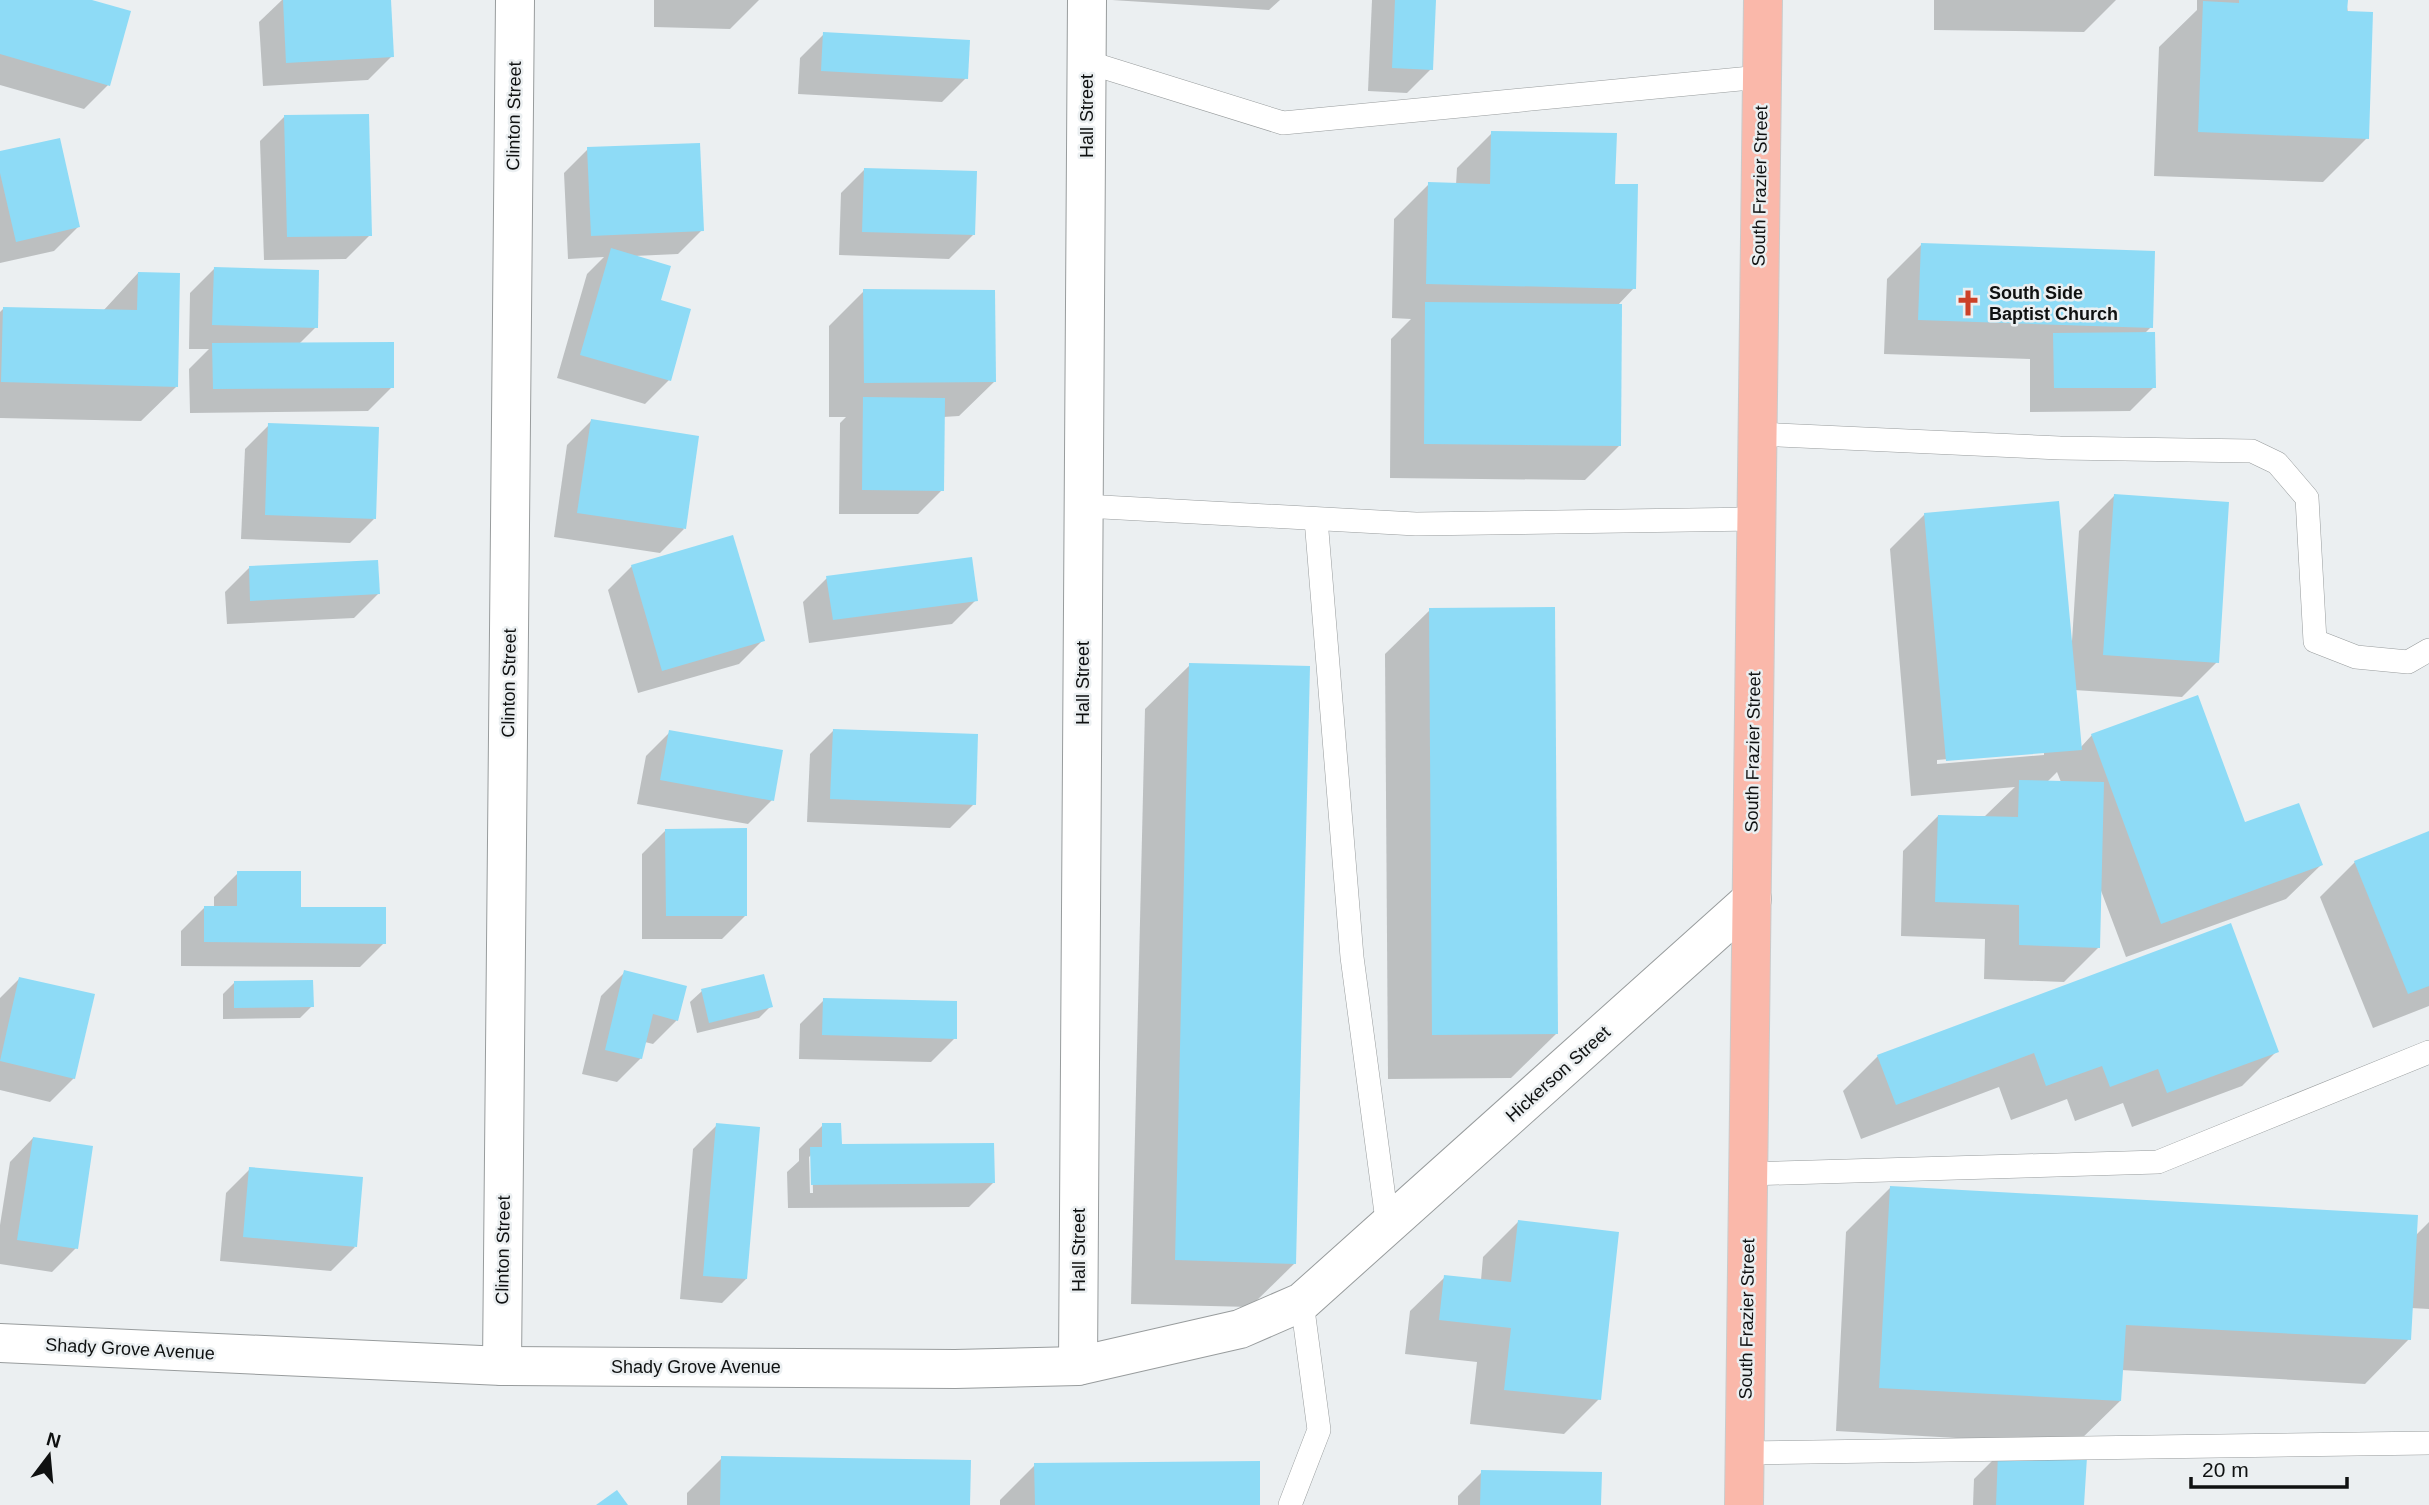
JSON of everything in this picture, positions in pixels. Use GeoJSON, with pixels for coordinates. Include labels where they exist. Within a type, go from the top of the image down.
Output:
{"type":"FeatureCollection","features":[{"type":"Feature","properties":{"kind":"main road","name":"South Frazier Street"},"geometry":{"type":"LineString","coordinates":[[1744,1505],[1763,0]]}},
{"type":"Feature","properties":{"kind":"street","name":"Clinton Street"},"geometry":{"type":"LineString","coordinates":[[502,1366],[515,0]]}},
{"type":"Feature","properties":{"kind":"street","name":"Hall Street"},"geometry":{"type":"LineString","coordinates":[[1079,1366],[1087,0]]}},
{"type":"Feature","properties":{"kind":"street","name":"Hickerson Street"},"geometry":{"type":"LineString","coordinates":[[1376,1238],[1752,899]]}},
{"type":"Feature","properties":{"kind":"street","name":"Shady Grove Avenue"},"geometry":{"type":"LineString","coordinates":[[0,1343],[502,1366],[956,1369],[1079,1366],[1240,1329],[1302,1302],[1376,1238]]}},
{"type":"Feature","properties":{"kind":"lane"},"geometry":{"type":"LineString","coordinates":[[1087,62],[1283,123],[1761,77]]}},
{"type":"Feature","properties":{"kind":"lane"},"geometry":{"type":"LineString","coordinates":[[1757,434],[2060,448],[2252,451],[2277,463],[2306,498],[2315,641],[2356,657],[2408,662],[2429,650]]}},
{"type":"Feature","properties":{"kind":"lane"},"geometry":{"type":"LineString","coordinates":[[1084,506],[1416,524],[1756,519]]}},
{"type":"Feature","properties":{"kind":"lane"},"geometry":{"type":"LineString","coordinates":[[1316,519],[1376,1238]]}},
{"type":"Feature","properties":{"kind":"lane"},"geometry":{"type":"LineString","coordinates":[[1748,1174],[2158,1163],[2429,1052]]}},
{"type":"Feature","properties":{"kind":"lane"},"geometry":{"type":"LineString","coordinates":[[1290,1505],[1319,1430],[1302,1302]]}},
{"type":"Feature","properties":{"kind":"lane"},"geometry":{"type":"LineString","coordinates":[[1745,1453],[2429,1443]]}},
{"type":"Feature","properties":{"kind":"building"},"geometry":{"type":"Polygon","coordinates":[[[0,0],[92,0],[131,11],[110,86],[0,54],[0,0]]]}},
{"type":"Feature","properties":{"kind":"building"},"geometry":{"type":"Polygon","coordinates":[[[283,0],[391,0],[394,57],[286,63],[283,0]]]}},
{"type":"Feature","properties":{"kind":"building"},"geometry":{"type":"Polygon","coordinates":[[[1395,0],[1436,0],[1433,70],[1392,68],[1395,0]]]}},
{"type":"Feature","properties":{"kind":"building"},"geometry":{"type":"Polygon","coordinates":[[[2239,0],[2348,0],[2347,11],[2373,12],[2369,139],[2198,132],[2203,1],[2239,3],[2239,0]]]}},
{"type":"Feature","properties":{"kind":"building"},"geometry":{"type":"Polygon","coordinates":[[[823,32],[970,40],[968,79],[821,71],[823,32]]]}},
{"type":"Feature","properties":{"kind":"building"},"geometry":{"type":"Polygon","coordinates":[[[369,114],[372,236],[287,237],[284,115],[369,114]]]}},
{"type":"Feature","properties":{"kind":"building"},"geometry":{"type":"Polygon","coordinates":[[[1491,131],[1617,133],[1615,184],[1638,184],[1636,289],[1426,284],[1428,182],[1490,184],[1491,131]]]}},
{"type":"Feature","properties":{"kind":"building"},"geometry":{"type":"Polygon","coordinates":[[[60,138],[80,227],[16,242],[0,173],[0,151],[60,138]]]}},
{"type":"Feature","properties":{"kind":"building"},"geometry":{"type":"Polygon","coordinates":[[[700,143],[704,231],[591,236],[587,147],[700,143]]]}},
{"type":"Feature","properties":{"kind":"building"},"geometry":{"type":"Polygon","coordinates":[[[864,168],[977,171],[975,235],[862,232],[864,168]]]}},
{"type":"Feature","properties":{"kind":"building"},"geometry":{"type":"Polygon","coordinates":[[[1921,243],[2155,251],[2153,328],[1918,320],[1921,243]]]}},
{"type":"Feature","properties":{"kind":"building"},"geometry":{"type":"Polygon","coordinates":[[[611,248],[671,266],[661,300],[691,309],[671,381],[580,355],[611,248]]]}},
{"type":"Feature","properties":{"kind":"building"},"geometry":{"type":"Polygon","coordinates":[[[214,267],[319,270],[318,328],[212,325],[214,267]]]}},
{"type":"Feature","properties":{"kind":"building"},"geometry":{"type":"Polygon","coordinates":[[[138,272],[180,273],[178,387],[1,382],[3,307],[137,310],[138,272]]]}},
{"type":"Feature","properties":{"kind":"building"},"geometry":{"type":"Polygon","coordinates":[[[863,289],[995,290],[996,382],[864,383],[863,289]]]}},
{"type":"Feature","properties":{"kind":"building"},"geometry":{"type":"Polygon","coordinates":[[[1425,302],[1622,304],[1621,446],[1424,444],[1425,302]]]}},
{"type":"Feature","properties":{"kind":"building"},"geometry":{"type":"Polygon","coordinates":[[[2155,332],[2156,388],[2054,388],[2053,333],[2155,332]]]}},
{"type":"Feature","properties":{"kind":"building"},"geometry":{"type":"Polygon","coordinates":[[[394,342],[394,388],[213,389],[212,343],[394,342]]]}},
{"type":"Feature","properties":{"kind":"building"},"geometry":{"type":"Polygon","coordinates":[[[863,397],[945,398],[944,491],[862,490],[863,397]]]}},
{"type":"Feature","properties":{"kind":"building"},"geometry":{"type":"Polygon","coordinates":[[[591,419],[699,436],[686,529],[577,513],[591,419]]]}},
{"type":"Feature","properties":{"kind":"building"},"geometry":{"type":"Polygon","coordinates":[[[268,423],[379,427],[376,519],[265,515],[268,423]]]}},
{"type":"Feature","properties":{"kind":"building"},"geometry":{"type":"Polygon","coordinates":[[[2114,494],[2229,502],[2219,663],[2103,655],[2114,494]]]}},
{"type":"Feature","properties":{"kind":"building"},"geometry":{"type":"Polygon","coordinates":[[[2059,501],[2082,750],[1946,761],[1924,513],[2059,501]]]}},
{"type":"Feature","properties":{"kind":"building"},"geometry":{"type":"Polygon","coordinates":[[[733,535],[765,641],[662,671],[631,565],[733,535]]]}},
{"type":"Feature","properties":{"kind":"building"},"geometry":{"type":"Polygon","coordinates":[[[972,557],[978,601],[833,620],[826,576],[972,557]]]}},
{"type":"Feature","properties":{"kind":"building"},"geometry":{"type":"Polygon","coordinates":[[[378,560],[380,594],[250,601],[249,566],[378,560]]]}},
{"type":"Feature","properties":{"kind":"building"},"geometry":{"type":"Polygon","coordinates":[[[1555,607],[1558,1034],[1432,1035],[1429,608],[1555,607]]]}},
{"type":"Feature","properties":{"kind":"building"},"geometry":{"type":"Polygon","coordinates":[[[1189,663],[1310,666],[1296,1264],[1175,1260],[1189,663]]]}},
{"type":"Feature","properties":{"kind":"building"},"geometry":{"type":"Polygon","coordinates":[[[2198,695],[2245,822],[2299,803],[2323,865],[2161,924],[2091,734],[2198,695]]]}},
{"type":"Feature","properties":{"kind":"building"},"geometry":{"type":"Polygon","coordinates":[[[833,729],[978,734],[976,805],[830,799],[833,729]]]}},
{"type":"Feature","properties":{"kind":"building"},"geometry":{"type":"Polygon","coordinates":[[[669,730],[783,750],[774,801],[660,780],[669,730]]]}},
{"type":"Feature","properties":{"kind":"building"},"geometry":{"type":"Polygon","coordinates":[[[2019,780],[2104,782],[2100,948],[2019,945],[2019,905],[1935,902],[1938,815],[2018,817],[2019,780]]]}},
{"type":"Feature","properties":{"kind":"building"},"geometry":{"type":"Polygon","coordinates":[[[747,828],[747,916],[666,916],[665,829],[747,828]]]}},
{"type":"Feature","properties":{"kind":"building"},"geometry":{"type":"Polygon","coordinates":[[[2429,831],[2429,986],[2408,994],[2354,861],[2429,831]]]}},
{"type":"Feature","properties":{"kind":"building"},"geometry":{"type":"Polygon","coordinates":[[[237,871],[301,871],[301,907],[386,907],[386,944],[204,942],[204,906],[237,906],[237,871]]]}},
{"type":"Feature","properties":{"kind":"building"},"geometry":{"type":"Polygon","coordinates":[[[2231,923],[2279,1052],[2167,1093],[2158,1069],[2110,1087],[2102,1066],[2046,1086],[2034,1053],[1896,1105],[1877,1055],[2231,923]]]}},
{"type":"Feature","properties":{"kind":"building"},"geometry":{"type":"Polygon","coordinates":[[[624,970],[687,986],[678,1021],[653,1014],[642,1059],[605,1050],[624,970]]]}},
{"type":"Feature","properties":{"kind":"building"},"geometry":{"type":"Polygon","coordinates":[[[764,974],[773,1007],[709,1023],[701,989],[764,974]]]}},
{"type":"Feature","properties":{"kind":"building"},"geometry":{"type":"Polygon","coordinates":[[[19,977],[95,994],[75,1079],[0,1061],[19,977]]]}},
{"type":"Feature","properties":{"kind":"building"},"geometry":{"type":"Polygon","coordinates":[[[313,980],[314,1007],[234,1008],[234,981],[313,980]]]}},
{"type":"Feature","properties":{"kind":"building"},"geometry":{"type":"Polygon","coordinates":[[[823,998],[957,1001],[957,1039],[822,1035],[823,998]]]}},
{"type":"Feature","properties":{"kind":"building"},"geometry":{"type":"Polygon","coordinates":[[[716,1123],[760,1127],[747,1279],[703,1276],[716,1123]]]}},
{"type":"Feature","properties":{"kind":"building"},"geometry":{"type":"Polygon","coordinates":[[[822,1123],[841,1123],[842,1144],[994,1143],[995,1183],[811,1185],[810,1147],[822,1147],[822,1123]]]}},
{"type":"Feature","properties":{"kind":"building"},"geometry":{"type":"Polygon","coordinates":[[[33,1137],[93,1146],[78,1249],[17,1240],[33,1137]]]}},
{"type":"Feature","properties":{"kind":"building"},"geometry":{"type":"Polygon","coordinates":[[[249,1167],[363,1177],[357,1247],[243,1237],[249,1167]]]}},
{"type":"Feature","properties":{"kind":"building"},"geometry":{"type":"Polygon","coordinates":[[[1890,1186],[2418,1215],[2411,1340],[2126,1325],[2121,1401],[1879,1388],[1890,1186]]]}},
{"type":"Feature","properties":{"kind":"building"},"geometry":{"type":"Polygon","coordinates":[[[1518,1220],[1619,1232],[1601,1400],[1504,1390],[1511,1328],[1439,1320],[1444,1275],[1511,1282],[1518,1220]]]}},
{"type":"Feature","properties":{"kind":"building"},"geometry":{"type":"Polygon","coordinates":[[[1998,1453],[2087,1457],[2084,1505],[1996,1505],[1998,1453]]]}},
{"type":"Feature","properties":{"kind":"building"},"geometry":{"type":"Polygon","coordinates":[[[721,1456],[971,1460],[970,1505],[720,1505],[721,1456]]]}},
{"type":"Feature","properties":{"kind":"building"},"geometry":{"type":"Polygon","coordinates":[[[1260,1461],[1260,1505],[1035,1505],[1034,1463],[1260,1461]]]}},
{"type":"Feature","properties":{"kind":"building"},"geometry":{"type":"Polygon","coordinates":[[[1481,1470],[1602,1472],[1601,1505],[1480,1505],[1481,1470]]]}},
{"type":"Feature","properties":{"kind":"building"},"geometry":{"type":"Polygon","coordinates":[[[617,1490],[628,1505],[596,1505],[617,1490]]]}},
{"type":"Feature","properties":{"kind":"place","name":"South Side Baptist Church"},"geometry":{"type":"Point","coordinates":[1968,303]}}]}
